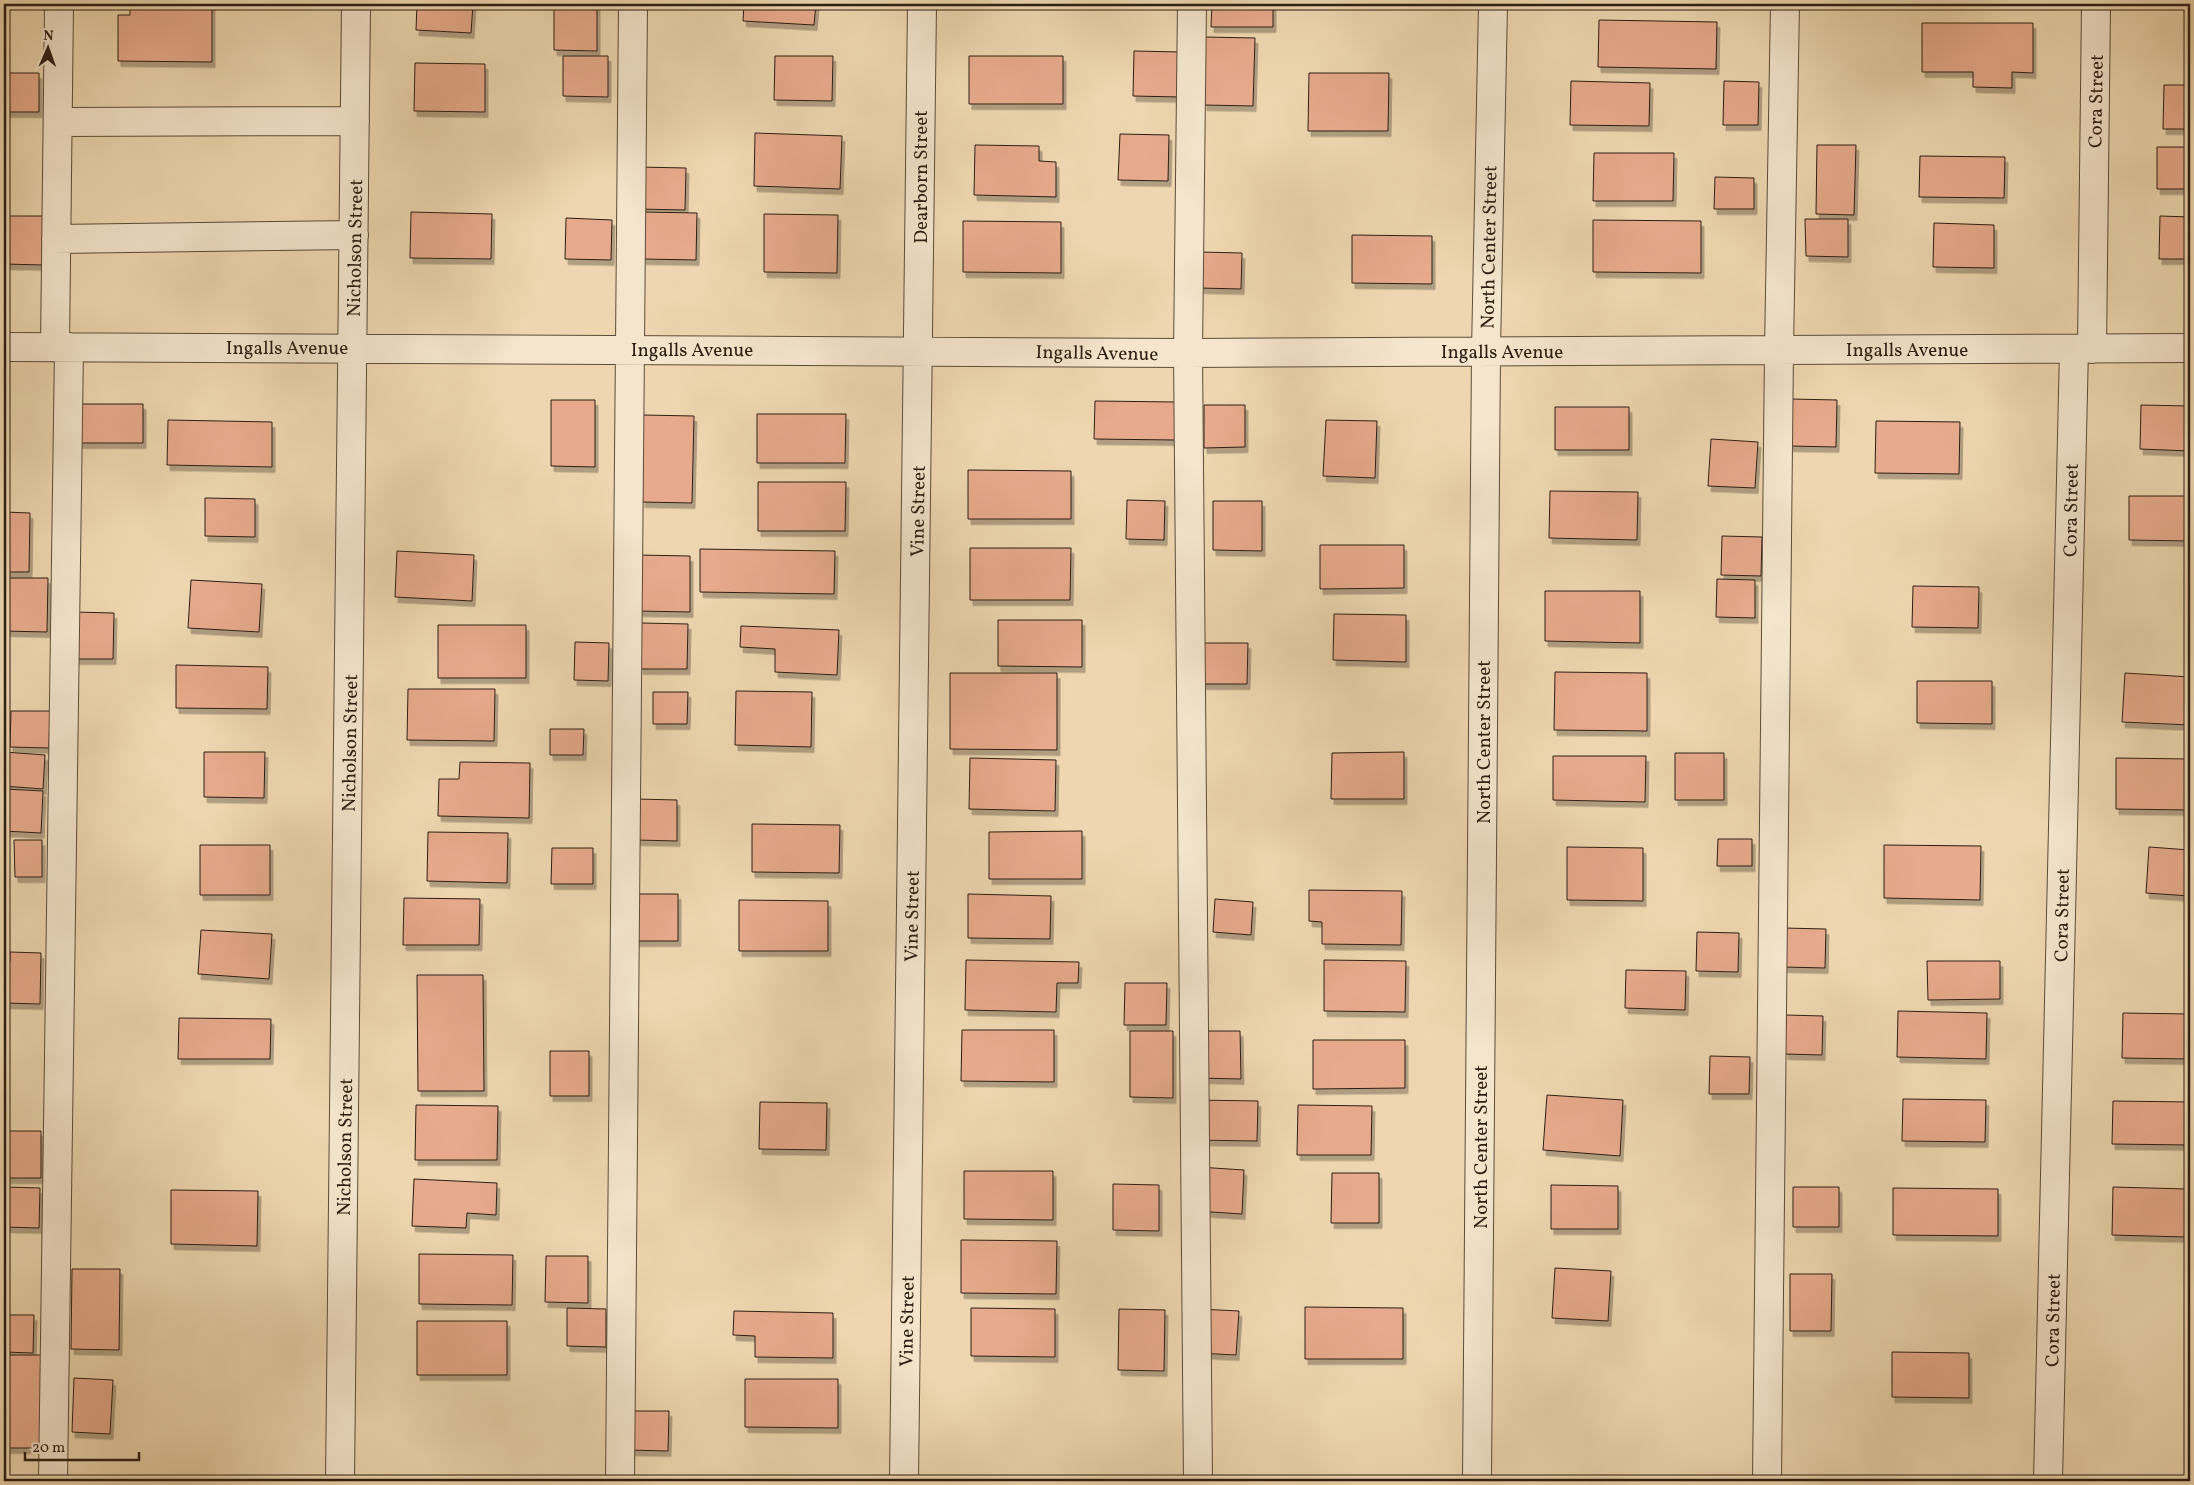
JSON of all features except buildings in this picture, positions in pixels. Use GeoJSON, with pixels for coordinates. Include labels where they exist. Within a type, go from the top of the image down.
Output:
{"type":"FeatureCollection","features":[{"type":"Feature","properties":{"kind":"street"},"geometry":{"type":"LineString","coordinates":[[53,1481],[62,347],[56,239],[59,4]]}},
{"type":"Feature","properties":{"kind":"street","name":"Nicholson Street"},"geometry":{"type":"LineString","coordinates":[[340,1481],[356,4]]}},
{"type":"Feature","properties":{"kind":"street"},"geometry":{"type":"LineString","coordinates":[[620,1481],[633,4]]}},
{"type":"Feature","properties":{"kind":"street","name":"Dearborn Street"},"geometry":{"type":"LineString","coordinates":[[919,350],[922,4]]}},
{"type":"Feature","properties":{"kind":"street"},"geometry":{"type":"LineString","coordinates":[[1192,4],[1188,353],[1198,1481]]}},
{"type":"Feature","properties":{"kind":"street","name":"North Center Street"},"geometry":{"type":"LineString","coordinates":[[1477,1481],[1486,351],[1493,4]]}},
{"type":"Feature","properties":{"kind":"street"},"geometry":{"type":"LineString","coordinates":[[1767,1481],[1779,350],[1785,4]]}},
{"type":"Feature","properties":{"kind":"street","name":"Cora Street"},"geometry":{"type":"LineString","coordinates":[[2048,1481],[2083,348],[2096,4]]}},
{"type":"Feature","properties":{"kind":"street"},"geometry":{"type":"LineString","coordinates":[[58,122],[355,121]]}},
{"type":"Feature","properties":{"kind":"street"},"geometry":{"type":"LineString","coordinates":[[56,239],[354,235]]}},
{"type":"Feature","properties":{"kind":"street","name":"Ingalls Avenue"},"geometry":{"type":"LineString","coordinates":[[4,347],[919,350],[1188,353],[2190,348]]}},
{"type":"Feature","properties":{"kind":"street","name":"Vine Street"},"geometry":{"type":"LineString","coordinates":[[904,1481],[919,350]]}}]}
